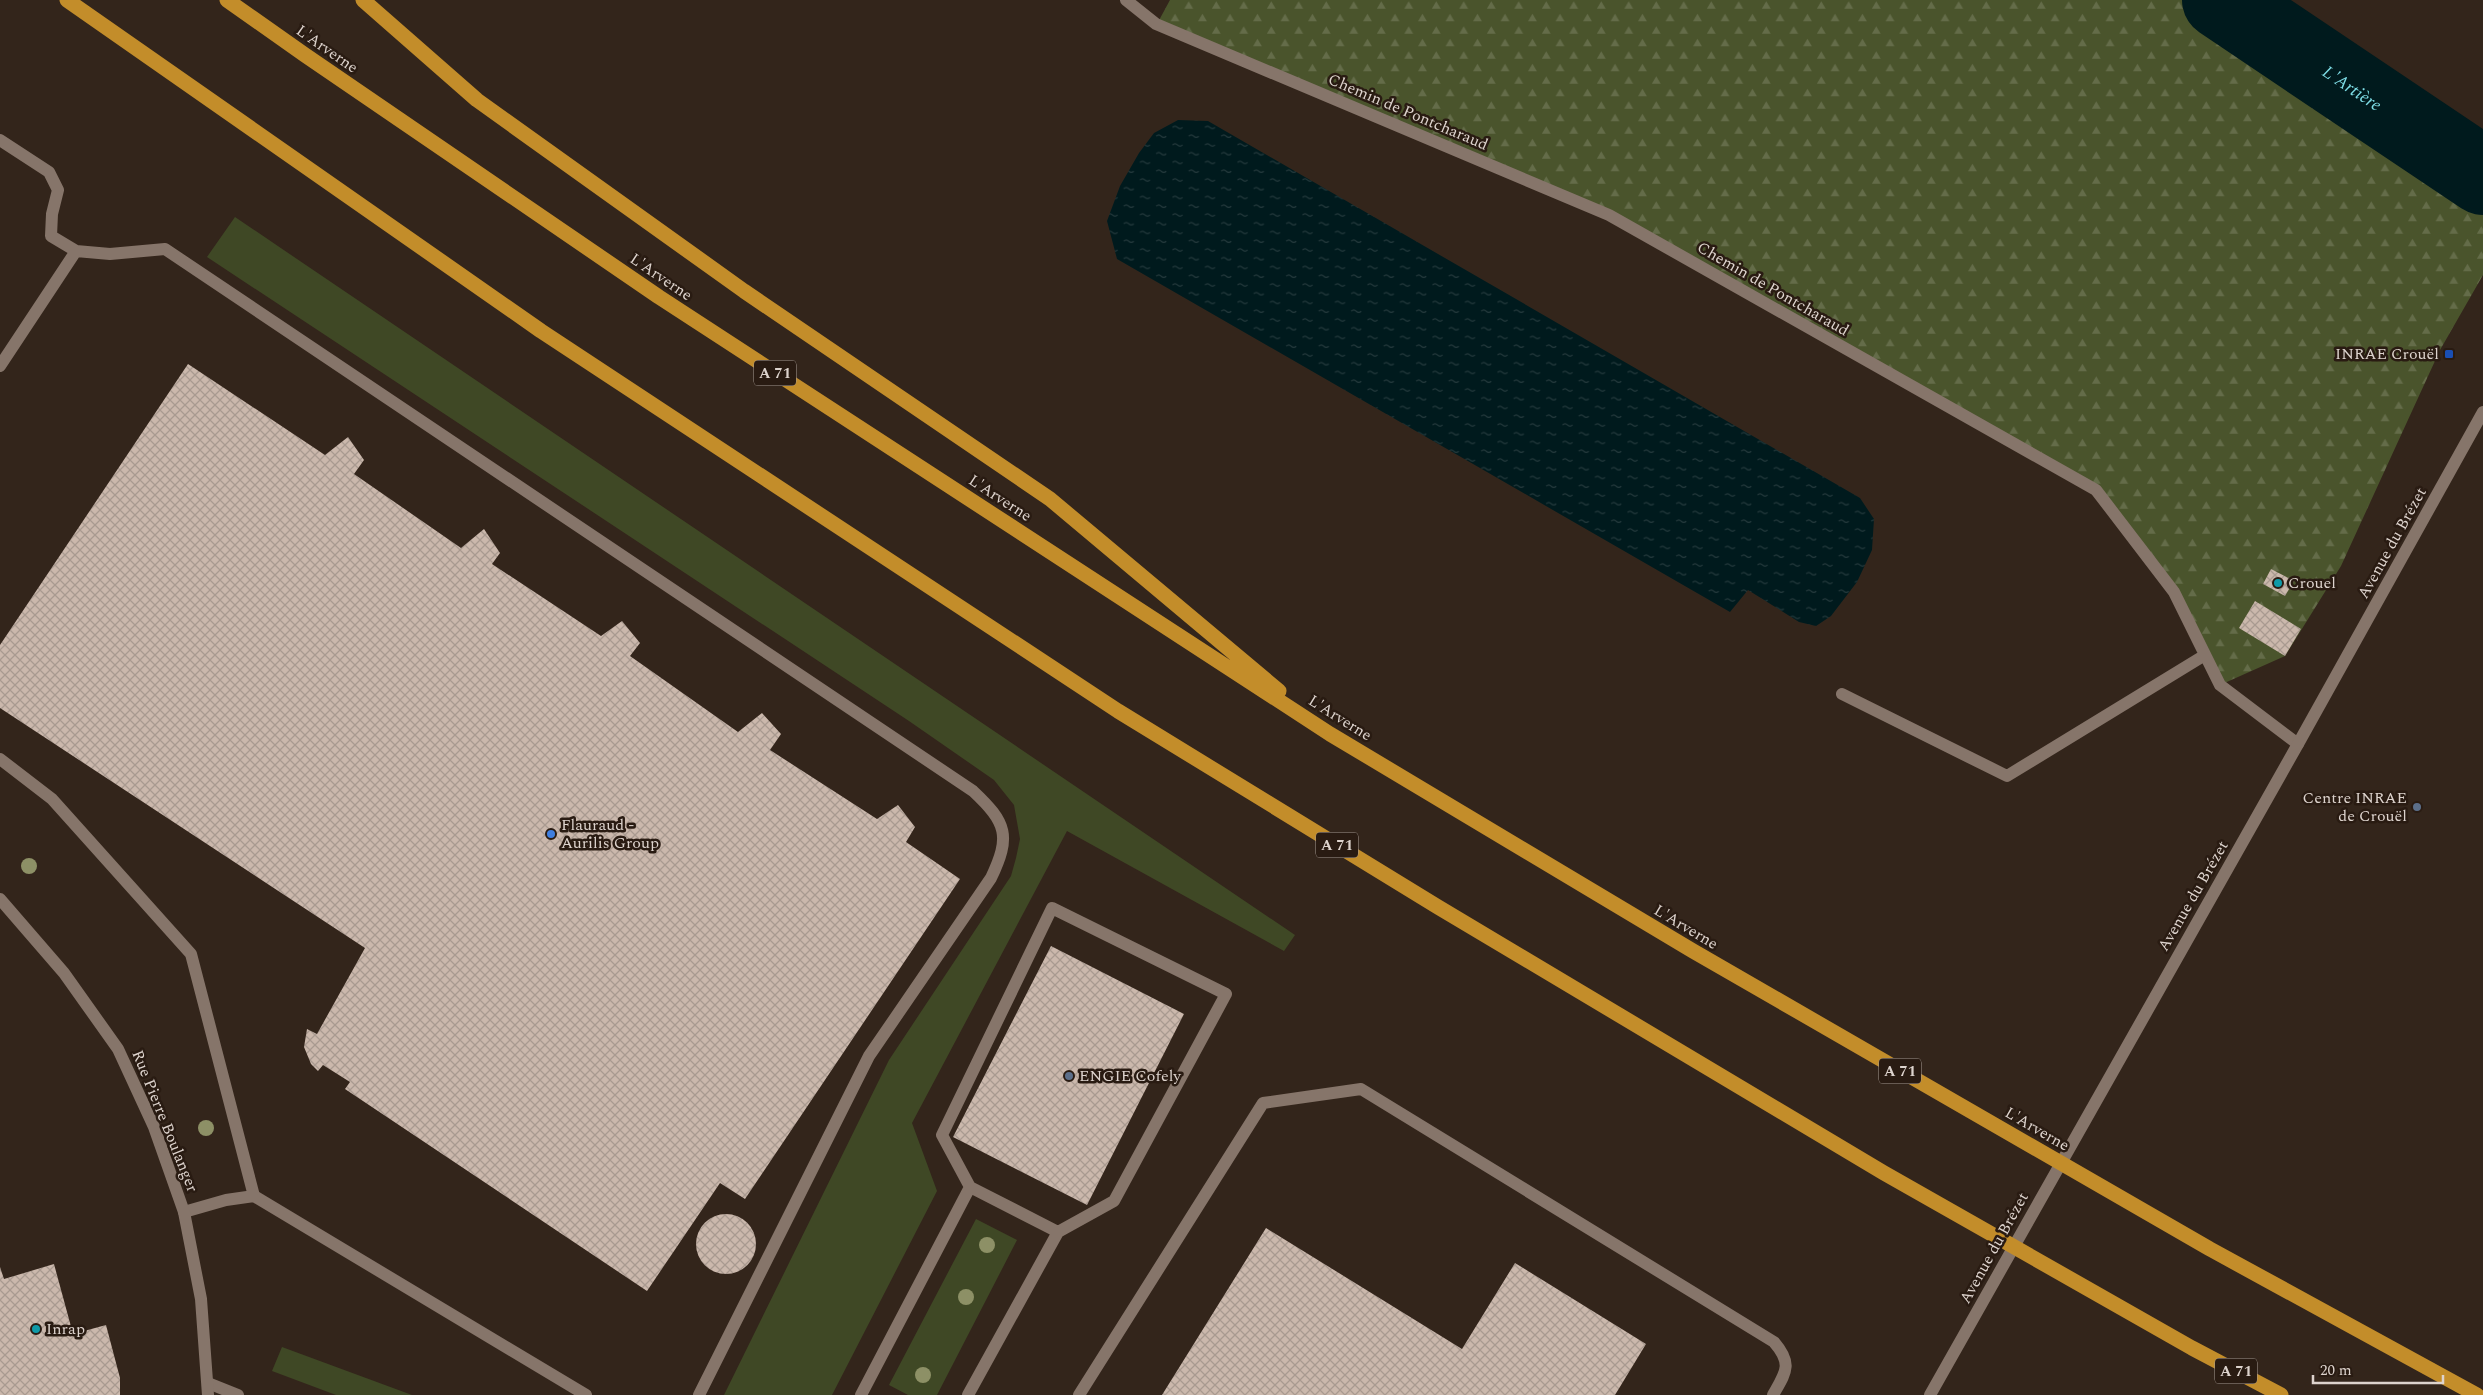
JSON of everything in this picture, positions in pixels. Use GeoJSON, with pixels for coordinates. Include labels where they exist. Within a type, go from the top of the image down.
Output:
{"type":"FeatureCollection","features":[{"type":"Feature","properties":{"kind":"highway","name":"A 71"},"geometry":{"type":"LineString","coordinates":[[67,0],[541,331],[1118,711],[1438,907],[1884,1173],[2192,1348],[2281,1395]]}},
{"type":"Feature","properties":{"kind":"highway","name":"L'Arverne"},"geometry":{"type":"LineString","coordinates":[[227,0],[305,56],[659,297],[1330,734],[1701,956],[2210,1248],[2477,1395]]}},
{"type":"Feature","properties":{"kind":"highway"},"geometry":{"type":"LineString","coordinates":[[363,0],[477,100],[744,291],[1050,499],[1330,734]]}},
{"type":"Feature","properties":{"kind":"street","name":"Chemin de Pontcharaud"},"geometry":{"type":"LineString","coordinates":[[1126,0],[1156,24],[1609,215],[2096,490],[2174,592],[2220,686],[2298,744]]}},
{"type":"Feature","properties":{"kind":"street"},"geometry":{"type":"LineString","coordinates":[[0,140],[50,172],[58,190],[52,214],[51,236],[76,251],[110,254],[165,249],[973,791],[992,809],[996,816],[1003,830],[1002,854],[991,878],[869,1056],[699,1395]]}},
{"type":"Feature","properties":{"kind":"street"},"geometry":{"type":"LineString","coordinates":[[0,366],[76,251]]}},
{"type":"Feature","properties":{"kind":"street","name":"Avenue du Brézet"},"geometry":{"type":"LineString","coordinates":[[1930,1395],[2298,744],[2483,412]]}},
{"type":"Feature","properties":{"kind":"street"},"geometry":{"type":"LineString","coordinates":[[1842,694],[2007,776],[2205,655]]}},
{"type":"Feature","properties":{"kind":"street"},"geometry":{"type":"LineString","coordinates":[[0,759],[52,799],[191,954],[254,1196]]}},
{"type":"Feature","properties":{"kind":"street","name":"Rue Pierre Boulanger"},"geometry":{"type":"LineString","coordinates":[[0,899],[64,973],[118,1049],[154,1127],[184,1212],[201,1299],[208,1389]]}},
{"type":"Feature","properties":{"kind":"street"},"geometry":{"type":"LineString","coordinates":[[968,1395],[1058,1232],[1114,1200],[1226,994],[1052,908],[942,1135],[970,1187],[1058,1232]]}},
{"type":"Feature","properties":{"kind":"street"},"geometry":{"type":"LineString","coordinates":[[1079,1395],[1263,1103],[1361,1089],[1774,1342],[1785,1355],[1785,1374],[1773,1395]]}},
{"type":"Feature","properties":{"kind":"street"},"geometry":{"type":"LineString","coordinates":[[861,1395],[970,1187]]}},
{"type":"Feature","properties":{"kind":"street"},"geometry":{"type":"LineString","coordinates":[[184,1212],[226,1200],[254,1196],[586,1395]]}},
{"type":"Feature","properties":{"kind":"street"},"geometry":{"type":"LineString","coordinates":[[208,1389],[238,1395]]}},
{"type":"Feature","properties":{"kind":"green space"},"geometry":{"type":"Polygon","coordinates":[[[1170,0],[2221,0],[2483,176],[2483,275],[2440,350],[2341,566],[2285,656],[2220,685],[2174,592],[2096,490],[1609,215],[1157,24],[1170,0]]]}},
{"type":"Feature","properties":{"kind":"green space"},"geometry":{"type":"Polygon","coordinates":[[[235,217],[1295,935],[1284,951],[1067,831],[912,1123],[937,1191],[832,1395],[724,1395],[889,1060],[1011,876],[1020,839],[1014,805],[994,780],[909,721],[207,257],[235,217]]]}},
{"type":"Feature","properties":{"kind":"green space"},"geometry":{"type":"Polygon","coordinates":[[[976,1219],[1017,1240],[937,1395],[908,1395],[889,1385],[976,1219]]]}},
{"type":"Feature","properties":{"kind":"green space"},"geometry":{"type":"Polygon","coordinates":[[[282,1347],[412,1395],[336,1395],[272,1371],[282,1347]]]}},
{"type":"Feature","properties":{"kind":"water"},"geometry":{"type":"Polygon","coordinates":[[[1178,120],[1208,121],[1860,498],[1874,519],[1872,550],[1857,582],[1831,616],[1816,626],[1799,622],[1748,590],[1730,612],[1117,259],[1107,221],[1120,186],[1139,153],[1154,133],[1178,120]]]}},
{"type":"Feature","properties":{"kind":"building","name":"Flauraud - Aurilis Group"},"geometry":{"type":"Polygon","coordinates":[[[188,364],[325,455],[348,437],[364,460],[354,474],[461,548],[484,529],[500,553],[492,564],[601,636],[622,621],[640,643],[630,656],[738,732],[762,713],[781,734],[770,750],[877,819],[898,805],[915,827],[906,842],[960,879],[745,1199],[720,1183],[647,1291],[345,1089],[350,1082],[323,1065],[318,1071],[311,1064],[304,1047],[307,1029],[317,1034],[365,948],[0,708],[0,645],[188,364]]]}},
{"type":"Feature","properties":{"kind":"building","name":"Crouel"},"geometry":{"type":"Polygon","coordinates":[[[2271,569],[2294,581],[2285,596],[2263,584],[2271,569]]]}},
{"type":"Feature","properties":{"kind":"building"},"geometry":{"type":"Polygon","coordinates":[[[2255,601],[2301,629],[2285,656],[2239,628],[2255,601]]]}},
{"type":"Feature","properties":{"kind":"building","name":"ENGIE Cofely"},"geometry":{"type":"Polygon","coordinates":[[[1051,946],[1184,1014],[1087,1205],[953,1137],[1051,946]]]}},
{"type":"Feature","properties":{"kind":"building"},"geometry":{"type":"Polygon","coordinates":[[[726,1214],[742,1219],[747,1223],[751,1228],[756,1244],[751,1260],[747,1265],[742,1269],[726,1274],[710,1269],[705,1265],[701,1260],[696,1244],[701,1228],[705,1223],[710,1219],[726,1214]]]}},
{"type":"Feature","properties":{"kind":"building"},"geometry":{"type":"Polygon","coordinates":[[[1266,1228],[1462,1349],[1515,1263],[1646,1344],[1615,1395],[1162,1395],[1266,1228]]]}},
{"type":"Feature","properties":{"kind":"building","name":"Inrap"},"geometry":{"type":"Polygon","coordinates":[[[54,1264],[73,1334],[106,1325],[120,1378],[120,1395],[0,1395],[0,1267],[4,1279],[54,1264]]]}},
{"type":"Feature","properties":{"kind":"waterway","name":"L'Artière"},"geometry":{"type":"LineString","coordinates":[[2221,0],[2483,176]]}},
{"type":"Feature","properties":{"kind":"place","name":"INRAE Crouël"},"geometry":{"type":"Point","coordinates":[2449,354]}},
{"type":"Feature","properties":{"kind":"place","name":"Crouel"},"geometry":{"type":"Point","coordinates":[2278,583]}},
{"type":"Feature","properties":{"kind":"place","name":"Centre INRAE de Crouël"},"geometry":{"type":"Point","coordinates":[2417,807]}},
{"type":"Feature","properties":{"kind":"place","name":"Flauraud - Aurilis Group"},"geometry":{"type":"Point","coordinates":[551,834]}},
{"type":"Feature","properties":{"kind":"place","name":"ENGIE Cofely"},"geometry":{"type":"Point","coordinates":[1069,1076]}},
{"type":"Feature","properties":{"kind":"place","name":"Inrap"},"geometry":{"type":"Point","coordinates":[36,1329]}}]}
